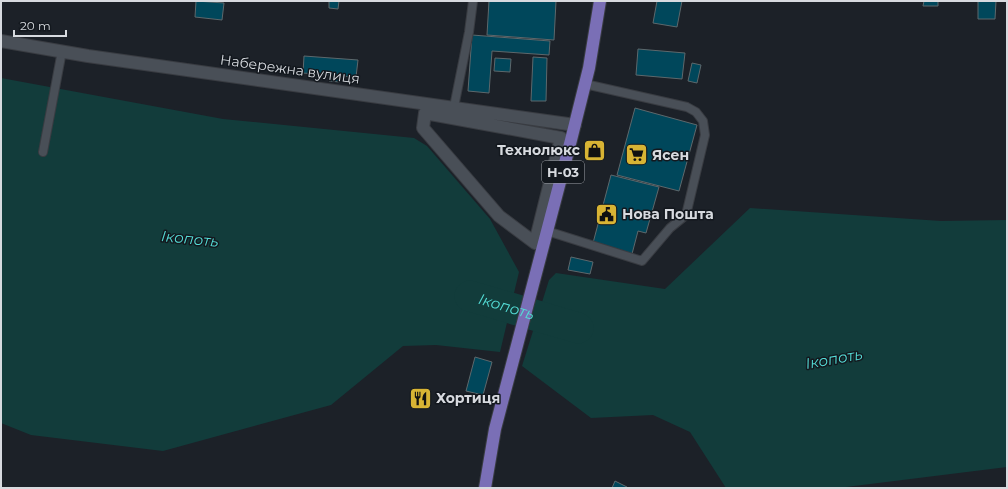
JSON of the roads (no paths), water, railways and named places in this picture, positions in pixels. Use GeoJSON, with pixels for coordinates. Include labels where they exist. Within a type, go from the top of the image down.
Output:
{"type":"FeatureCollection","features":[{"type":"Feature","properties":{"kind":"main road","name":"Н-03"},"geometry":{"type":"LineString","coordinates":[[485,488],[495,429],[575,125],[600,1]]}},
{"type":"Feature","properties":{"kind":"street","name":"Набережна вулиця"},"geometry":{"type":"LineString","coordinates":[[1,41],[575,125]]}},
{"type":"Feature","properties":{"kind":"street"},"geometry":{"type":"LineString","coordinates":[[425,113],[561,138],[535,243],[499,216],[423,128],[425,113]]}},
{"type":"Feature","properties":{"kind":"lane"},"geometry":{"type":"LineString","coordinates":[[454,108],[469,32],[473,1]]}},
{"type":"Feature","properties":{"kind":"lane"},"geometry":{"type":"LineString","coordinates":[[44,152],[62,51]]}},
{"type":"Feature","properties":{"kind":"lane"},"geometry":{"type":"LineString","coordinates":[[547,231],[642,261],[670,228],[686,215],[705,135],[703,121],[696,112],[687,107],[584,84]]}},
{"type":"Feature","properties":{"kind":"water"},"geometry":{"type":"Polygon","coordinates":[[[1,78],[223,119],[414,138],[427,146],[490,219],[519,272],[500,352],[436,345],[403,346],[331,405],[163,451],[31,435],[1,423],[1,78]]]}},
{"type":"Feature","properties":{"kind":"water"},"geometry":{"type":"Polygon","coordinates":[[[750,208],[941,221],[1007,220],[1007,467],[838,488],[726,488],[690,432],[653,415],[591,418],[522,366],[549,280],[556,273],[665,289],[750,208]]]}},
{"type":"Feature","properties":{"kind":"waterway","name":"Ікопоть"},"geometry":{"type":"LineString","coordinates":[[470,296],[578,328]]}},
{"type":"Feature","properties":{"kind":"place","name":"Технолюкс"},"geometry":{"type":"Point","coordinates":[595,150]}},
{"type":"Feature","properties":{"kind":"place","name":"Ясен"},"geometry":{"type":"Point","coordinates":[637,155]}},
{"type":"Feature","properties":{"kind":"place","name":"Нова Пошта"},"geometry":{"type":"Point","coordinates":[607,214]}},
{"type":"Feature","properties":{"kind":"place","name":"Хортиця"},"geometry":{"type":"Point","coordinates":[420,398]}}]}
